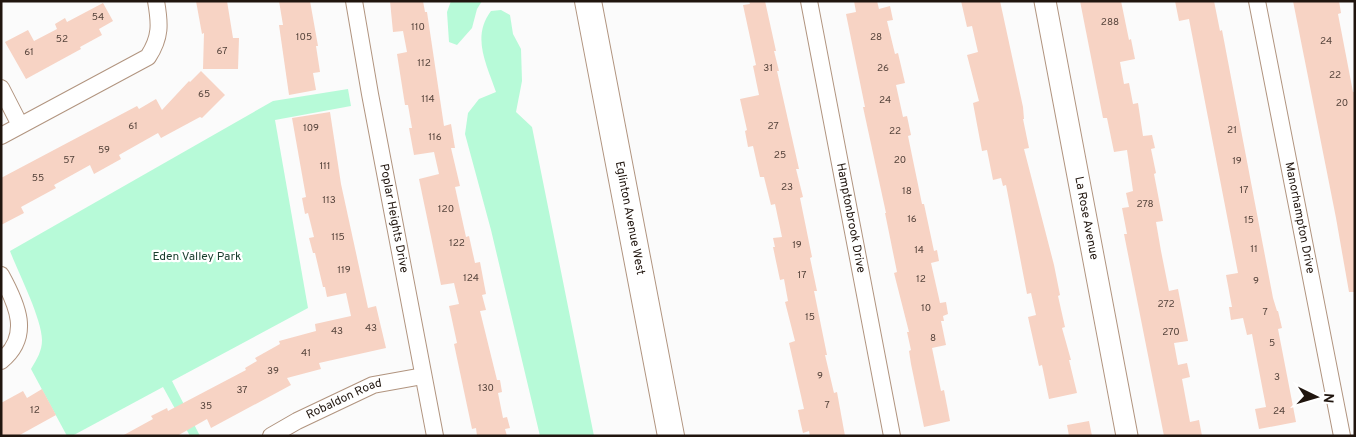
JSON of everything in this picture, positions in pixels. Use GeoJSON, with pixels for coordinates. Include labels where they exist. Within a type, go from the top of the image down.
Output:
{"type":"FeatureCollection","features":[{"type":"Feature","properties":{"kind":"main road","name":"Eglinton Avenue West"},"geometry":{"type":"LineString","coordinates":[[588,1],[671,436]]}},
{"type":"Feature","properties":{"kind":"street"},"geometry":{"type":"LineString","coordinates":[[1,136],[148,57],[155,46],[159,33],[156,1]]}},
{"type":"Feature","properties":{"kind":"street","name":"Poplar Heights Drive"},"geometry":{"type":"LineString","coordinates":[[354,1],[435,436]]}},
{"type":"Feature","properties":{"kind":"street","name":"Hamptonbrook Drive"},"geometry":{"type":"LineString","coordinates":[[810,1],[892,436]]}},
{"type":"Feature","properties":{"kind":"street","name":"La Rose Avenue"},"geometry":{"type":"LineString","coordinates":[[1045,1],[1127,436]]}},
{"type":"Feature","properties":{"kind":"street","name":"Manorhampton Drive"},"geometry":{"type":"LineString","coordinates":[[1257,1],[1342,436]]}},
{"type":"Feature","properties":{"kind":"street"},"geometry":{"type":"LineString","coordinates":[[1,88],[20,125]]}},
{"type":"Feature","properties":{"kind":"street"},"geometry":{"type":"LineString","coordinates":[[1,275],[15,303],[19,317],[17,343],[10,354],[1,361]]}},
{"type":"Feature","properties":{"kind":"street","name":"Robaldon Road"},"geometry":{"type":"LineString","coordinates":[[271,436],[297,421],[373,385],[423,376]]}},
{"type":"Feature","properties":{"kind":"green space"},"geometry":{"type":"Polygon","coordinates":[[[451,1],[482,1],[477,9],[472,28],[457,45],[449,42],[447,12],[451,1]]]}},
{"type":"Feature","properties":{"kind":"green space"},"geometry":{"type":"Polygon","coordinates":[[[501,10],[510,15],[513,34],[521,49],[522,81],[516,112],[532,127],[594,436],[540,436],[491,230],[465,134],[468,113],[479,99],[496,92],[485,61],[481,41],[485,21],[491,11],[501,10]]]}},
{"type":"Feature","properties":{"kind":"green space","name":"Eden Valley Park"},"geometry":{"type":"Polygon","coordinates":[[[348,89],[351,106],[275,120],[308,308],[172,381],[200,436],[190,436],[163,387],[72,436],[67,436],[31,369],[41,348],[41,331],[34,308],[10,251],[273,101],[348,89]]]}},
{"type":"Feature","properties":{"kind":"building"},"geometry":{"type":"Polygon","coordinates":[[[196,1],[227,1],[233,38],[239,38],[238,69],[203,69],[204,33],[202,34],[196,1]]]}},
{"type":"Feature","properties":{"kind":"building"},"geometry":{"type":"Polygon","coordinates":[[[279,1],[310,1],[318,46],[316,46],[320,72],[313,73],[316,90],[289,95],[279,25],[283,25],[279,1]]]}},
{"type":"Feature","properties":{"kind":"building"},"geometry":{"type":"Polygon","coordinates":[[[390,1],[423,1],[425,12],[427,12],[444,126],[451,124],[455,148],[451,148],[460,186],[455,187],[466,237],[469,236],[475,263],[480,262],[486,294],[482,295],[486,310],[480,311],[497,380],[500,380],[502,392],[498,393],[503,418],[507,417],[510,428],[505,429],[507,436],[477,436],[476,428],[472,429],[454,344],[457,343],[449,306],[459,304],[454,283],[441,285],[419,179],[439,174],[434,152],[414,155],[409,128],[412,128],[408,105],[405,105],[397,54],[407,52],[403,31],[393,32],[390,1]]]}},
{"type":"Feature","properties":{"kind":"building"},"geometry":{"type":"Polygon","coordinates":[[[749,1],[765,1],[776,51],[774,51],[779,71],[777,71],[799,169],[796,169],[803,197],[800,198],[812,257],[810,258],[817,291],[814,291],[827,355],[825,355],[834,393],[837,392],[845,436],[810,436],[809,431],[803,433],[800,420],[798,410],[804,409],[789,343],[795,341],[785,302],[788,301],[784,279],[780,280],[773,247],[775,247],[773,238],[782,237],[775,204],[771,205],[764,177],[760,177],[753,146],[748,147],[745,131],[747,130],[740,99],[759,95],[753,66],[756,65],[743,5],[750,4],[749,1]]]}},
{"type":"Feature","properties":{"kind":"building"},"geometry":{"type":"Polygon","coordinates":[[[854,1],[877,1],[879,9],[890,6],[893,20],[887,21],[895,54],[898,53],[905,83],[896,85],[903,117],[907,116],[911,135],[908,136],[922,204],[924,204],[934,251],[937,250],[939,261],[931,263],[940,303],[946,302],[948,314],[943,316],[944,321],[941,321],[946,345],[932,348],[941,391],[944,390],[950,421],[924,427],[911,364],[909,351],[911,350],[907,332],[909,332],[894,273],[897,272],[846,14],[856,12],[854,1]]]}},
{"type":"Feature","properties":{"kind":"building"},"geometry":{"type":"Polygon","coordinates":[[[961,1],[1000,1],[1023,107],[1023,119],[1029,148],[1024,149],[1054,265],[1065,327],[1062,328],[1071,360],[1069,360],[1077,393],[1049,399],[1042,365],[1039,366],[1028,317],[1036,315],[1031,293],[1027,294],[1006,185],[1003,186],[1001,178],[993,180],[987,150],[982,151],[973,103],[979,101],[967,55],[978,52],[972,26],[967,27],[961,1]]]}},
{"type":"Feature","properties":{"kind":"building"},"geometry":{"type":"Polygon","coordinates":[[[1080,1],[1121,1],[1135,59],[1120,62],[1124,84],[1129,83],[1133,104],[1138,103],[1143,136],[1152,135],[1155,148],[1151,149],[1163,221],[1156,222],[1169,291],[1178,289],[1188,341],[1174,343],[1178,365],[1187,363],[1190,377],[1182,379],[1190,422],[1199,420],[1202,436],[1164,436],[1124,234],[1127,234],[1122,208],[1129,207],[1126,193],[1133,191],[1127,150],[1114,152],[1107,118],[1103,118],[1080,1]]]}},
{"type":"Feature","properties":{"kind":"building"},"geometry":{"type":"Polygon","coordinates":[[[1175,1],[1214,1],[1220,31],[1222,30],[1273,298],[1282,328],[1278,329],[1296,422],[1259,429],[1255,409],[1266,407],[1252,334],[1247,335],[1243,318],[1231,320],[1229,307],[1232,307],[1226,275],[1238,273],[1189,19],[1179,21],[1175,1]]]}},
{"type":"Feature","properties":{"kind":"building"},"geometry":{"type":"Polygon","coordinates":[[[1293,1],[1339,1],[1341,13],[1338,14],[1353,92],[1355,92],[1355,292],[1349,292],[1293,1]]]}},
{"type":"Feature","properties":{"kind":"building"},"geometry":{"type":"Polygon","coordinates":[[[103,3],[113,21],[99,29],[102,35],[80,47],[81,49],[26,79],[5,42],[28,30],[34,41],[57,29],[55,24],[65,18],[67,22],[103,3]]]}},
{"type":"Feature","properties":{"kind":"building"},"geometry":{"type":"Polygon","coordinates":[[[201,71],[225,95],[202,118],[200,117],[161,138],[158,133],[119,155],[121,159],[94,174],[90,165],[54,185],[56,188],[21,207],[24,213],[1,225],[1,178],[137,106],[139,109],[156,99],[162,110],[201,71]]]}},
{"type":"Feature","properties":{"kind":"building"},"geometry":{"type":"Polygon","coordinates":[[[330,112],[341,184],[368,308],[376,306],[386,348],[319,363],[321,369],[287,378],[291,385],[211,428],[207,419],[177,436],[122,436],[153,419],[151,416],[167,408],[168,411],[246,370],[245,368],[257,361],[255,358],[280,344],[279,341],[316,331],[315,324],[351,316],[346,293],[327,297],[325,287],[323,287],[315,253],[313,253],[309,238],[314,237],[308,213],[305,214],[302,198],[306,197],[292,118],[330,112]]]}},
{"type":"Feature","properties":{"kind":"building"},"geometry":{"type":"Polygon","coordinates":[[[42,389],[56,415],[18,436],[1,436],[1,403],[23,391],[27,398],[42,389]]]}},
{"type":"Feature","properties":{"kind":"building"},"geometry":{"type":"Polygon","coordinates":[[[1089,421],[1092,436],[1069,436],[1067,425],[1089,421]]]}}]}
